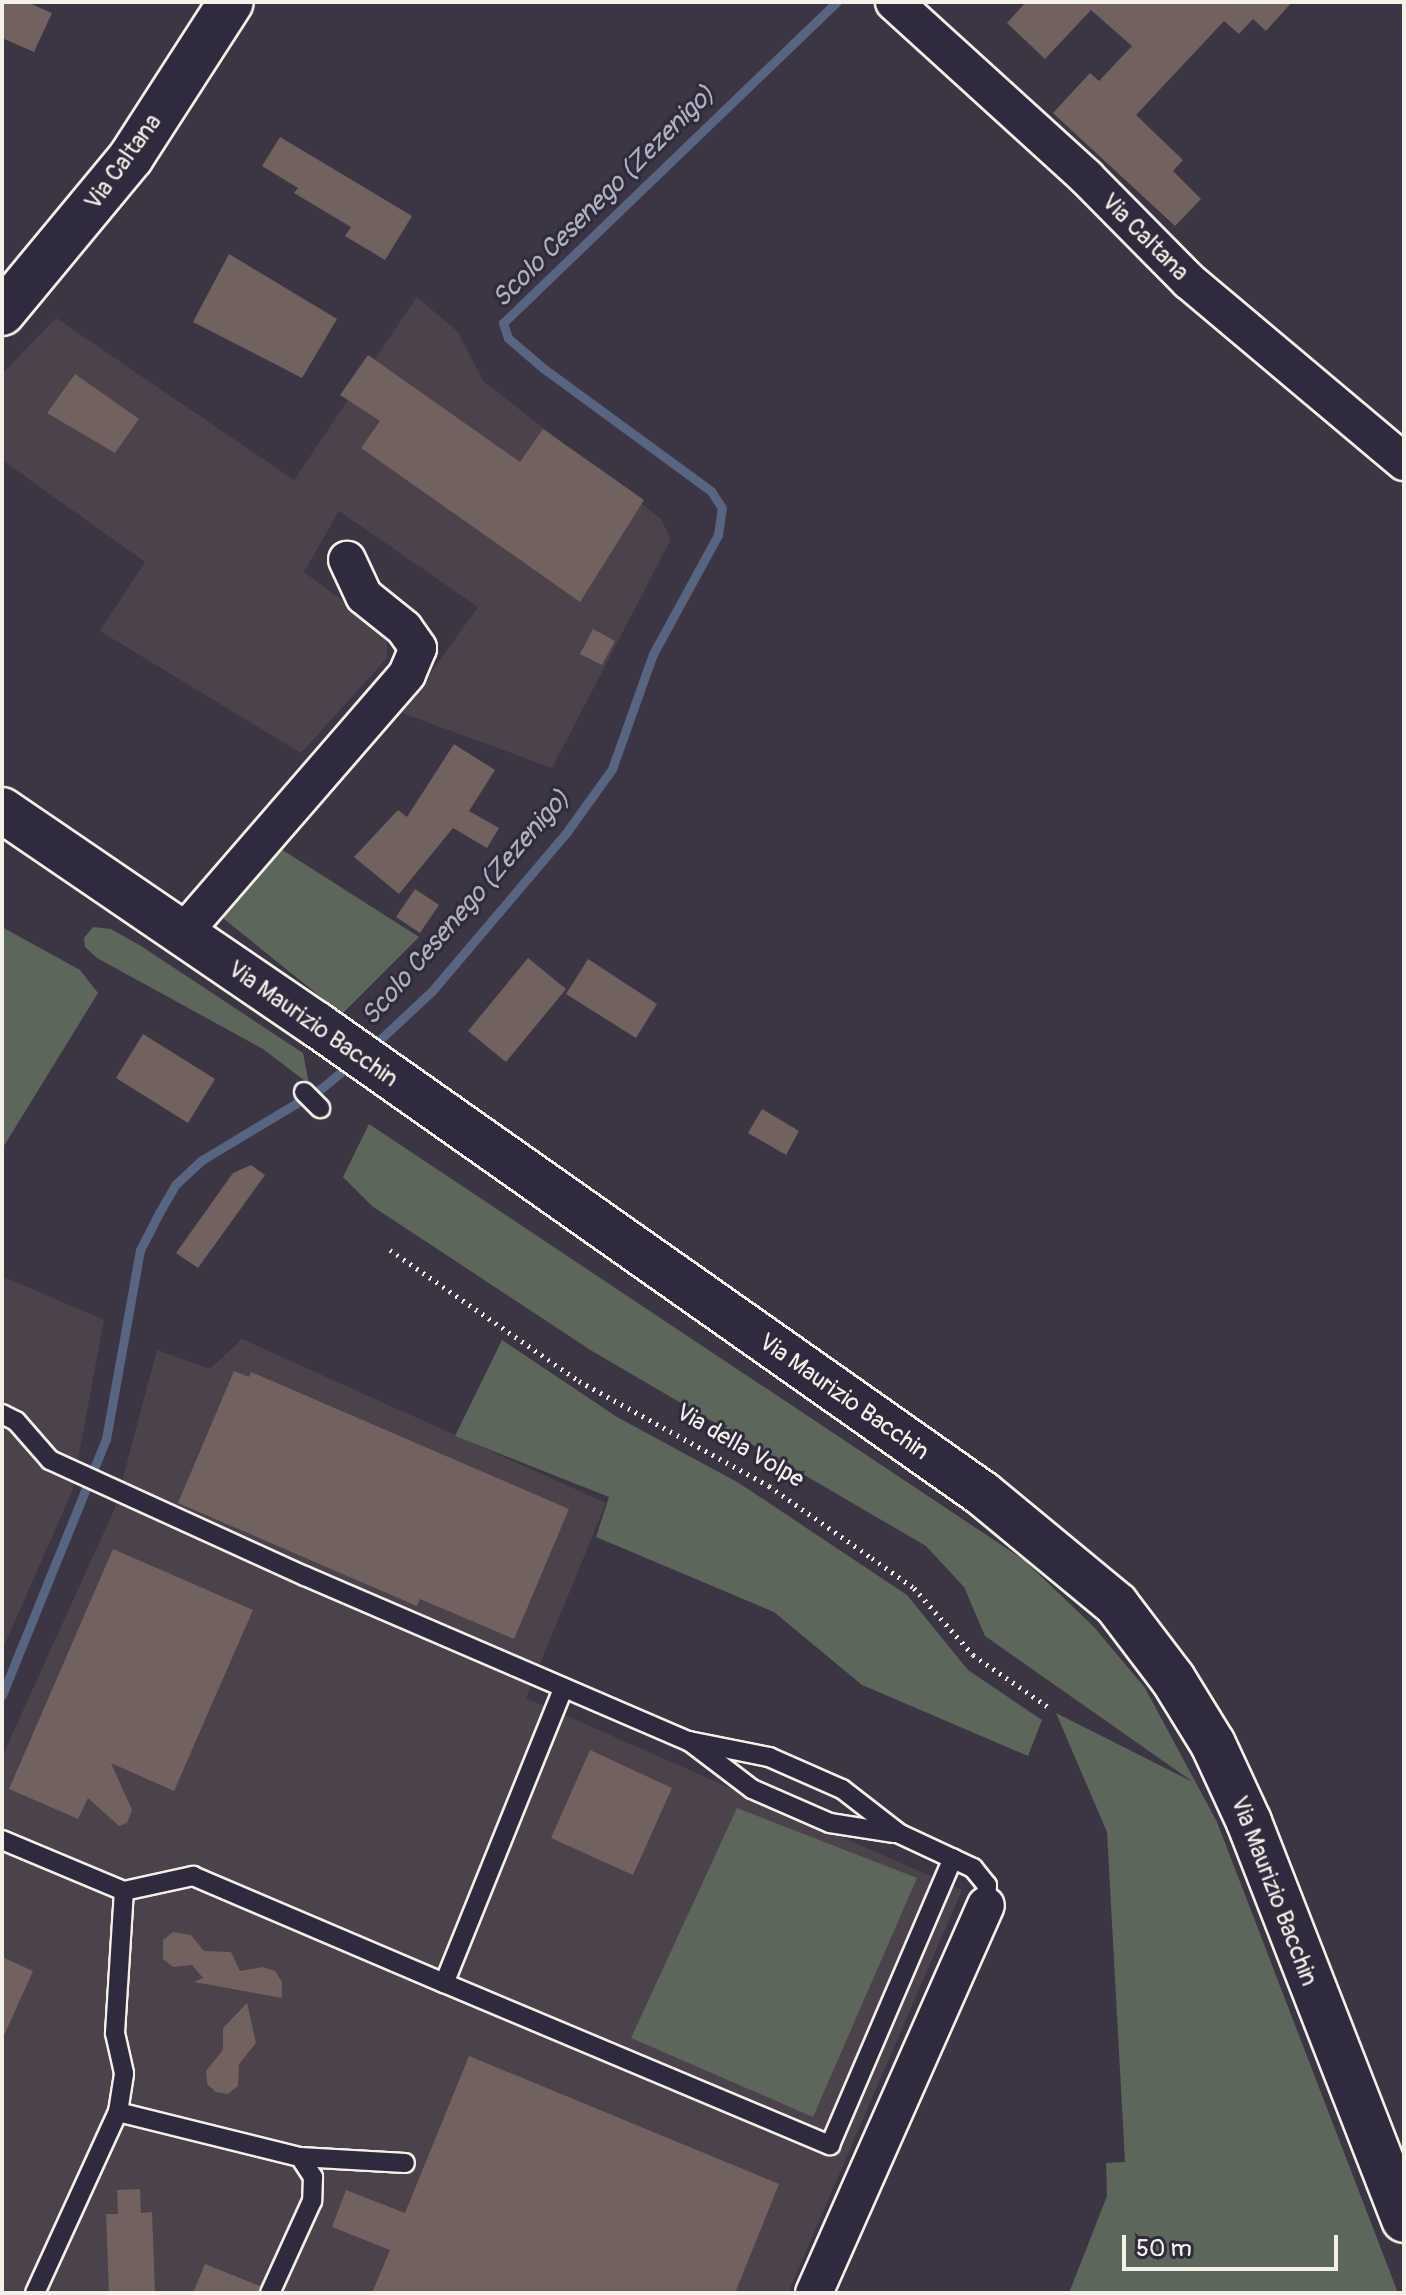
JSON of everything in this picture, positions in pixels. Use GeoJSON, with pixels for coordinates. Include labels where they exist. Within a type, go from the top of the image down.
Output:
{"type":"FeatureCollection","features":[{"type":"Feature","properties":{"kind":"main road","name":"Via Caltana"},"geometry":{"type":"LineString","coordinates":[[2,313],[131,157],[231,2]]}},
{"type":"Feature","properties":{"kind":"main road","name":"Via Maurizio Bacchin"},"geometry":{"type":"LineString","coordinates":[[2,810],[316,1024],[388,1078],[983,1494],[1116,1604],[1173,1679],[1213,1744],[1243,1809],[1404,2220]]}},
{"type":"Feature","properties":{"kind":"street","name":"Via Caltana"},"geometry":{"type":"LineString","coordinates":[[894,2],[1086,177],[1189,281],[1404,462]]}},
{"type":"Feature","properties":{"kind":"street"},"geometry":{"type":"LineString","coordinates":[[183,933],[407,674],[418,648],[404,628],[364,596],[347,560]]}},
{"type":"Feature","properties":{"kind":"street"},"geometry":{"type":"LineString","coordinates":[[814,2293],[986,1905]]}},
{"type":"Feature","properties":{"kind":"lane"},"geometry":{"type":"LineString","coordinates":[[304,1092],[320,1108]]}},
{"type":"Feature","properties":{"kind":"lane"},"geometry":{"type":"LineString","coordinates":[[2,1414],[16,1421],[50,1460],[67,1468],[563,1689],[689,1741],[769,1757],[842,1789],[900,1834],[973,1868],[987,1885],[986,1905]]}},
{"type":"Feature","properties":{"kind":"lane"},"geometry":{"type":"LineString","coordinates":[[444,1983],[563,1689]]}},
{"type":"Feature","properties":{"kind":"lane"},"geometry":{"type":"LineString","coordinates":[[689,1741],[732,1779],[765,1795],[830,1823],[900,1834]]}},
{"type":"Feature","properties":{"kind":"lane"},"geometry":{"type":"LineString","coordinates":[[2,1840],[124,1891],[193,1876],[830,2145],[953,1858]]}},
{"type":"Feature","properties":{"kind":"lane"},"geometry":{"type":"LineString","coordinates":[[35,2293],[118,2112],[124,2073],[115,2033],[124,1891]]}},
{"type":"Feature","properties":{"kind":"lane"},"geometry":{"type":"LineString","coordinates":[[118,2112],[300,2157],[405,2163]]}},
{"type":"Feature","properties":{"kind":"lane"},"geometry":{"type":"LineString","coordinates":[[270,2293],[312,2201],[313,2177],[300,2157]]}},
{"type":"Feature","properties":{"kind":"path","name":"Via della Volpe"},"geometry":{"type":"LineString","coordinates":[[390,1250],[579,1381],[769,1486],[914,1588],[973,1655],[1047,1706]]}},
{"type":"Feature","properties":{"kind":"shaded area"},"geometry":{"type":"Polygon","coordinates":[[[417,297],[458,332],[483,381],[661,519],[671,539],[552,768],[402,713],[478,607],[339,511],[304,572],[387,634],[387,658],[301,753],[100,631],[145,562],[2,460],[2,374],[56,318],[294,480],[417,297]]]}},
{"type":"Feature","properties":{"kind":"shaded area"},"geometry":{"type":"Polygon","coordinates":[[[2,1276],[104,1320],[72,1492],[2,1650],[2,1276]]]}},
{"type":"Feature","properties":{"kind":"shaded area"},"geometry":{"type":"Polygon","coordinates":[[[242,1339],[606,1503],[526,1698],[962,1890],[788,2293],[2,2293],[2,1757],[115,1508],[157,1350],[210,1369],[242,1339]]]}},
{"type":"Feature","properties":{"kind":"green space"},"geometry":{"type":"Polygon","coordinates":[[[281,849],[419,937],[342,1014],[224,919],[223,911],[281,849]]]}},
{"type":"Feature","properties":{"kind":"green space"},"geometry":{"type":"Polygon","coordinates":[[[2,927],[80,970],[98,993],[2,1149],[2,927]]]}},
{"type":"Feature","properties":{"kind":"green space"},"geometry":{"type":"Polygon","coordinates":[[[93,927],[111,929],[141,946],[303,1053],[309,1084],[263,1049],[97,958],[85,947],[84,938],[93,927]]]}},
{"type":"Feature","properties":{"kind":"green space"},"geometry":{"type":"Polygon","coordinates":[[[369,1124],[1024,1560],[1094,1627],[1145,1688],[1217,1822],[1398,2293],[1069,2293],[1107,2196],[1106,2163],[1125,2162],[1107,1832],[1056,1713],[1193,1782],[985,1636],[964,1587],[926,1546],[592,1351],[372,1206],[343,1177],[369,1124]]]}},
{"type":"Feature","properties":{"kind":"green space"},"geometry":{"type":"Polygon","coordinates":[[[502,1340],[617,1417],[739,1483],[907,1595],[968,1670],[1042,1720],[1028,1756],[862,1685],[774,1612],[596,1537],[609,1497],[455,1436],[502,1340]]]}},
{"type":"Feature","properties":{"kind":"green space"},"geometry":{"type":"Polygon","coordinates":[[[737,1808],[917,1878],[813,2117],[631,2038],[737,1808]]]}},
{"type":"Feature","properties":{"kind":"building"},"geometry":{"type":"Polygon","coordinates":[[[2,2],[27,2],[52,13],[34,52],[2,38],[2,2]]]}},
{"type":"Feature","properties":{"kind":"building"},"geometry":{"type":"Polygon","coordinates":[[[1026,2],[1292,2],[1266,31],[1253,19],[1239,34],[1224,21],[1136,115],[1183,160],[1173,171],[1201,199],[1175,226],[1053,113],[1090,73],[1099,81],[1132,46],[1091,10],[1045,59],[1007,23],[1026,2]]]}},
{"type":"Feature","properties":{"kind":"building"},"geometry":{"type":"Polygon","coordinates":[[[280,137],[412,216],[385,260],[345,236],[351,227],[294,193],[298,188],[262,166],[280,137]]]}},
{"type":"Feature","properties":{"kind":"building"},"geometry":{"type":"Polygon","coordinates":[[[229,254],[337,319],[302,378],[193,322],[229,254]]]}},
{"type":"Feature","properties":{"kind":"building"},"geometry":{"type":"Polygon","coordinates":[[[368,355],[520,462],[543,429],[644,500],[580,602],[361,448],[380,421],[340,395],[368,355]]]}},
{"type":"Feature","properties":{"kind":"building"},"geometry":{"type":"Polygon","coordinates":[[[75,374],[139,419],[115,453],[47,413],[75,374]]]}},
{"type":"Feature","properties":{"kind":"building"},"geometry":{"type":"Polygon","coordinates":[[[593,629],[615,641],[602,665],[580,654],[593,629]]]}},
{"type":"Feature","properties":{"kind":"building"},"geometry":{"type":"Polygon","coordinates":[[[454,744],[495,770],[469,811],[499,828],[487,848],[453,828],[399,894],[354,857],[398,810],[407,817],[454,744]]]}},
{"type":"Feature","properties":{"kind":"building"},"geometry":{"type":"Polygon","coordinates":[[[415,889],[439,905],[420,933],[396,917],[415,889]]]}},
{"type":"Feature","properties":{"kind":"building"},"geometry":{"type":"Polygon","coordinates":[[[528,958],[566,989],[506,1062],[468,1031],[528,958]]]}},
{"type":"Feature","properties":{"kind":"building"},"geometry":{"type":"Polygon","coordinates":[[[588,959],[657,1004],[636,1038],[566,994],[588,959]]]}},
{"type":"Feature","properties":{"kind":"building"},"geometry":{"type":"Polygon","coordinates":[[[143,1034],[215,1079],[188,1123],[116,1078],[143,1034]]]}},
{"type":"Feature","properties":{"kind":"building"},"geometry":{"type":"Polygon","coordinates":[[[762,1109],[799,1131],[786,1155],[748,1133],[762,1109]]]}},
{"type":"Feature","properties":{"kind":"building"},"geometry":{"type":"Polygon","coordinates":[[[251,1165],[265,1175],[198,1268],[176,1253],[233,1173],[251,1165]]]}},
{"type":"Feature","properties":{"kind":"building"},"geometry":{"type":"Polygon","coordinates":[[[234,1371],[249,1377],[251,1372],[569,1509],[514,1639],[420,1599],[417,1606],[178,1503],[234,1371]]]}},
{"type":"Feature","properties":{"kind":"building"},"geometry":{"type":"Polygon","coordinates":[[[113,1549],[253,1610],[174,1791],[111,1763],[132,1810],[127,1823],[119,1826],[88,1798],[78,1819],[9,1789],[113,1549]]]}},
{"type":"Feature","properties":{"kind":"building"},"geometry":{"type":"Polygon","coordinates":[[[590,1750],[672,1788],[633,1875],[551,1838],[590,1750]]]}},
{"type":"Feature","properties":{"kind":"building"},"geometry":{"type":"Polygon","coordinates":[[[173,1932],[191,1935],[204,1951],[231,1952],[240,1971],[263,1967],[275,1971],[282,1982],[282,1998],[194,1982],[203,1978],[192,1965],[173,1967],[163,1959],[163,1940],[173,1932]]]}},
{"type":"Feature","properties":{"kind":"building"},"geometry":{"type":"Polygon","coordinates":[[[2,1957],[33,1971],[2,2040],[2,1957]]]}},
{"type":"Feature","properties":{"kind":"building"},"geometry":{"type":"Polygon","coordinates":[[[247,2003],[256,2043],[239,2064],[238,2086],[228,2094],[216,2092],[207,2084],[206,2071],[223,2050],[223,2028],[247,2003]]]}},
{"type":"Feature","properties":{"kind":"building"},"geometry":{"type":"Polygon","coordinates":[[[469,2056],[779,2184],[735,2293],[372,2293],[390,2250],[332,2227],[346,2190],[405,2213],[469,2056]]]}},
{"type":"Feature","properties":{"kind":"building"},"geometry":{"type":"Polygon","coordinates":[[[140,2189],[141,2213],[152,2212],[155,2293],[109,2293],[106,2214],[118,2214],[117,2190],[140,2189]]]}},
{"type":"Feature","properties":{"kind":"building"},"geometry":{"type":"Polygon","coordinates":[[[205,2264],[260,2286],[258,2293],[193,2293],[205,2264]]]}},
{"type":"Feature","properties":{"kind":"waterway","name":"Scolo Cesenego (Zezenigo)"},"geometry":{"type":"LineString","coordinates":[[372,1047],[432,991],[566,833],[612,769],[653,654],[718,535],[722,508],[711,491],[543,368],[508,338],[503,323],[836,2]]}},
{"type":"Feature","properties":{"kind":"waterway","name":"Scolo Cesenego (Zezenigo)"},"geometry":{"type":"LineString","coordinates":[[2,1695],[106,1439],[140,1250],[159,1213],[176,1184],[202,1160],[322,1088],[351,1064]]}}]}
